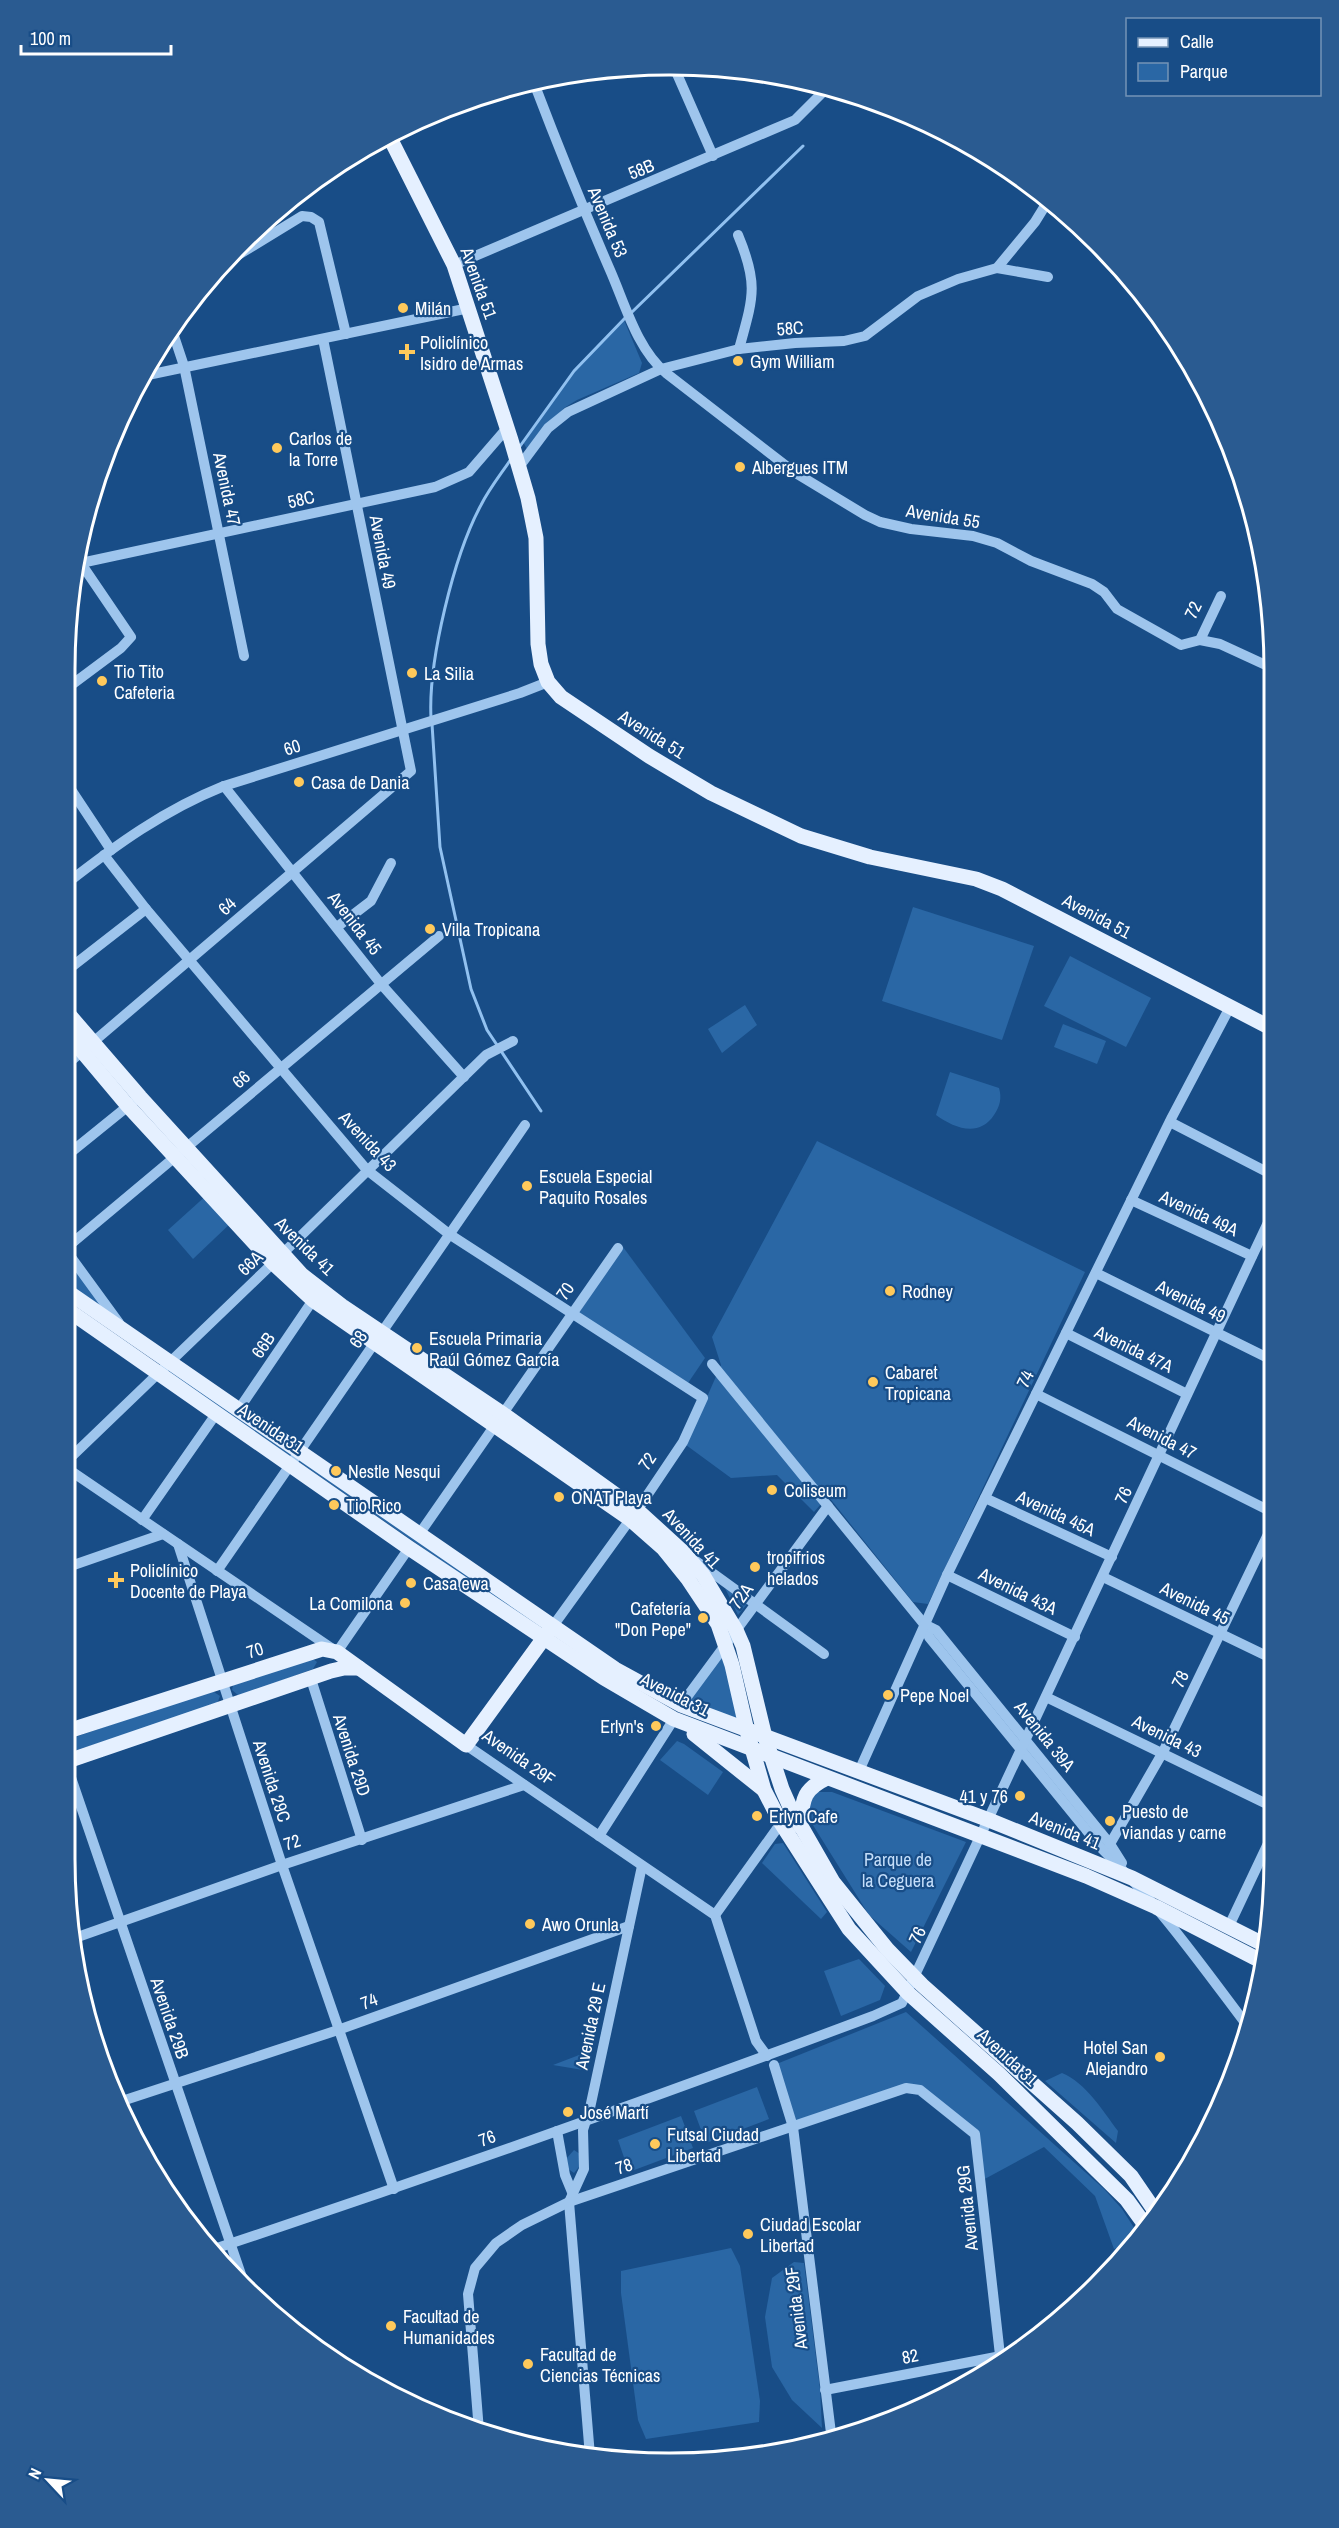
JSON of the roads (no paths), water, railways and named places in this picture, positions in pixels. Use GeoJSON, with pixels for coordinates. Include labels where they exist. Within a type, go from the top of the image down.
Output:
{"type":"FeatureCollection","features":[{"type":"Feature","properties":{"kind":"main road","name":"Avenida 51"},"geometry":{"type":"LineString","coordinates":[[393,144],[454,265],[509,434],[536,538],[538,644],[541,664],[548,682],[561,697],[649,756],[749,813],[826,845],[870,857],[976,879],[1002,889],[1264,1024]]}},
{"type":"Feature","properties":{"kind":"main road","name":"Avenida 41"},"geometry":{"type":"LineString","coordinates":[[75,1027],[87,1048],[134,1102],[313,1300],[378,1338],[499,1420],[682,1551],[703,1575],[736,1630],[743,1646],[765,1737],[989,1820],[1132,1878],[1258,1941]]}},
{"type":"Feature","properties":{"kind":"main road","name":"Avenida 41"},"geometry":{"type":"LineString","coordinates":[[75,1039],[87,1048]]}},
{"type":"Feature","properties":{"kind":"main road","name":"Avenida 41"},"geometry":{"type":"LineString","coordinates":[[278,1259],[310,1281],[378,1338]]}},
{"type":"Feature","properties":{"kind":"main road","name":"Avenida 31"},"geometry":{"type":"LineString","coordinates":[[75,1297],[420,1533],[548,1632]]}},
{"type":"Feature","properties":{"kind":"main road","name":"Avenida 31"},"geometry":{"type":"LineString","coordinates":[[75,1315],[409,1548],[548,1632],[615,1669],[677,1712],[752,1749],[764,1790],[780,1823],[849,1929],[908,1993],[999,2074],[1069,2142],[1127,2200],[1141,2220]]}},
{"type":"Feature","properties":{"kind":"main road","name":"Avenida 41"},"geometry":{"type":"LineString","coordinates":[[634,1515],[688,1579],[718,1624],[727,1644],[752,1749],[1086,1876],[1156,1907],[1256,1958]]}},
{"type":"Feature","properties":{"kind":"main road","name":"72"},"geometry":{"type":"LineString","coordinates":[[466,1745],[548,1632]]}},
{"type":"Feature","properties":{"kind":"main road","name":"70"},"geometry":{"type":"LineString","coordinates":[[75,1729],[312,1651],[322,1649],[337,1652]]}},
{"type":"Feature","properties":{"kind":"main road","name":"Avenida 29F"},"geometry":{"type":"LineString","coordinates":[[337,1652],[466,1745]]}},
{"type":"Feature","properties":{"kind":"main road"},"geometry":{"type":"LineString","coordinates":[[331,1671],[337,1662],[337,1652]]}},
{"type":"Feature","properties":{"kind":"main road"},"geometry":{"type":"LineString","coordinates":[[75,1758],[231,1707],[331,1671],[359,1668]]}},
{"type":"Feature","properties":{"kind":"main road","name":"Avenida 31"},"geometry":{"type":"LineString","coordinates":[[677,1712],[765,1737],[782,1789],[800,1826],[833,1882],[873,1934],[919,1981],[1077,2123],[1131,2176],[1151,2206]]}},
{"type":"Feature","properties":{"kind":"main road"},"geometry":{"type":"LineString","coordinates":[[677,1712],[721,1754],[764,1790]]}},
{"type":"Feature","properties":{"kind":"main road"},"geometry":{"type":"LineString","coordinates":[[800,1826],[802,1803],[807,1792],[827,1778]]}},
{"type":"Feature","properties":{"kind":"street"},"geometry":{"type":"LineString","coordinates":[[678,75],[713,156]]}},
{"type":"Feature","properties":{"kind":"street","name":"Avenida 53"},"geometry":{"type":"LineString","coordinates":[[537,90],[626,307],[653,361],[661,369]]}},
{"type":"Feature","properties":{"kind":"street","name":"58B"},"geometry":{"type":"LineString","coordinates":[[454,265],[795,120],[821,94]]}},
{"type":"Feature","properties":{"kind":"street"},"geometry":{"type":"LineString","coordinates":[[1043,208],[997,268],[1048,277]]}},
{"type":"Feature","properties":{"kind":"street"},"geometry":{"type":"LineString","coordinates":[[269,231],[302,216],[312,216],[319,222],[346,334]]}},
{"type":"Feature","properties":{"kind":"street"},"geometry":{"type":"LineString","coordinates":[[738,235],[752,274],[753,288],[739,349]]}},
{"type":"Feature","properties":{"kind":"street","name":"58C"},"geometry":{"type":"LineString","coordinates":[[519,467],[548,428],[568,412],[661,369],[739,349],[844,341],[865,336],[918,296],[958,279],[997,268]]}},
{"type":"Feature","properties":{"kind":"street"},"geometry":{"type":"LineString","coordinates":[[154,373],[469,308]]}},
{"type":"Feature","properties":{"kind":"street","name":"Avenida 47"},"geometry":{"type":"LineString","coordinates":[[175,339],[184,366],[244,656]]}},
{"type":"Feature","properties":{"kind":"street","name":"Avenida 49"},"geometry":{"type":"LineString","coordinates":[[323,339],[411,771]]}},
{"type":"Feature","properties":{"kind":"street","name":"Avenida 55"},"geometry":{"type":"LineString","coordinates":[[661,369],[794,472],[880,522],[911,529],[973,536],[997,543],[1031,561],[1092,584],[1104,592],[1117,609],[1181,645],[1200,640],[1220,644],[1264,665]]}},
{"type":"Feature","properties":{"kind":"street","name":"58C"},"geometry":{"type":"LineString","coordinates":[[85,560],[219,535],[435,487],[469,472],[509,434]]}},
{"type":"Feature","properties":{"kind":"street"},"geometry":{"type":"LineString","coordinates":[[75,682],[121,648],[131,637],[84,568]]}},
{"type":"Feature","properties":{"kind":"street","name":"72"},"geometry":{"type":"LineString","coordinates":[[1200,640],[1221,596]]}},
{"type":"Feature","properties":{"kind":"street","name":"60"},"geometry":{"type":"LineString","coordinates":[[75,877],[171,810],[224,786],[520,693],[548,682]]}},
{"type":"Feature","properties":{"kind":"street","name":"64"},"geometry":{"type":"LineString","coordinates":[[75,1058],[411,771]]}},
{"type":"Feature","properties":{"kind":"street","name":"Avenida 45"},"geometry":{"type":"LineString","coordinates":[[224,786],[381,984],[464,1077]]}},
{"type":"Feature","properties":{"kind":"street","name":"Avenida 43"},"geometry":{"type":"LineString","coordinates":[[75,797],[146,909],[367,1170],[449,1234],[703,1398]]}},
{"type":"Feature","properties":{"kind":"street"},"geometry":{"type":"LineString","coordinates":[[337,927],[370,901],[390,863]]}},
{"type":"Feature","properties":{"kind":"street"},"geometry":{"type":"LineString","coordinates":[[75,964],[146,909]]}},
{"type":"Feature","properties":{"kind":"street","name":"66"},"geometry":{"type":"LineString","coordinates":[[75,1240],[439,936]]}},
{"type":"Feature","properties":{"kind":"street","name":"74"},"geometry":{"type":"LineString","coordinates":[[859,1771],[924,1624],[985,1498],[1131,1200],[1230,1006]]}},
{"type":"Feature","properties":{"kind":"street","name":"66A"},"geometry":{"type":"LineString","coordinates":[[75,1460],[169,1361],[278,1259],[486,1055],[513,1041]]}},
{"type":"Feature","properties":{"kind":"street"},"geometry":{"type":"LineString","coordinates":[[75,1148],[134,1102]]}},
{"type":"Feature","properties":{"kind":"street"},"geometry":{"type":"LineString","coordinates":[[1170,1122],[1264,1170]]}},
{"type":"Feature","properties":{"kind":"street","name":"68"},"geometry":{"type":"LineString","coordinates":[[217,1571],[525,1125]]}},
{"type":"Feature","properties":{"kind":"street","name":"Avenida 49A"},"geometry":{"type":"LineString","coordinates":[[1131,1200],[1252,1256]]}},
{"type":"Feature","properties":{"kind":"street","name":"76"},"geometry":{"type":"LineString","coordinates":[[220,2247],[394,2189],[586,2119],[771,2060],[902,2003],[919,1981],[981,1836],[1264,1231]]}},
{"type":"Feature","properties":{"kind":"street","name":"70"},"geometry":{"type":"LineString","coordinates":[[420,1533],[618,1248]]}},
{"type":"Feature","properties":{"kind":"street"},"geometry":{"type":"LineString","coordinates":[[75,1263],[124,1331]]}},
{"type":"Feature","properties":{"kind":"street","name":"Avenida 49"},"geometry":{"type":"LineString","coordinates":[[1096,1273],[1264,1356]]}},
{"type":"Feature","properties":{"kind":"street","name":"66B"},"geometry":{"type":"LineString","coordinates":[[239,1409],[313,1300]]}},
{"type":"Feature","properties":{"kind":"street","name":"Avenida 47A"},"geometry":{"type":"LineString","coordinates":[[1066,1333],[1187,1394]]}},
{"type":"Feature","properties":{"kind":"street","name":"Avenida 39A"},"geometry":{"type":"LineString","coordinates":[[712,1364],[924,1624],[929,1637],[1110,1844],[1132,1878]]}},
{"type":"Feature","properties":{"kind":"street","name":"Avenida 47"},"geometry":{"type":"LineString","coordinates":[[1036,1394],[1264,1508]]}},
{"type":"Feature","properties":{"kind":"street","name":"72"},"geometry":{"type":"LineString","coordinates":[[548,1632],[634,1515],[683,1442],[703,1398]]}},
{"type":"Feature","properties":{"kind":"street"},"geometry":{"type":"LineString","coordinates":[[142,1520],[216,1414]]}},
{"type":"Feature","properties":{"kind":"street"},"geometry":{"type":"LineString","coordinates":[[75,1474],[178,1544]]}},
{"type":"Feature","properties":{"kind":"street","name":"Avenida 45A"},"geometry":{"type":"LineString","coordinates":[[985,1498],[1112,1557]]}},
{"type":"Feature","properties":{"kind":"street","name":"72A"},"geometry":{"type":"LineString","coordinates":[[599,1836],[677,1712],[828,1506]]}},
{"type":"Feature","properties":{"kind":"street"},"geometry":{"type":"LineString","coordinates":[[75,1565],[163,1534]]}},
{"type":"Feature","properties":{"kind":"street","name":"78"},"geometry":{"type":"LineString","coordinates":[[1110,1844],[1163,1752],[1264,1542]]}},
{"type":"Feature","properties":{"kind":"street","name":"Avenida 29F"},"geometry":{"type":"LineString","coordinates":[[178,1544],[337,1652]]}},
{"type":"Feature","properties":{"kind":"street","name":"Avenida 29C"},"geometry":{"type":"LineString","coordinates":[[178,1544],[282,1866],[394,2189]]}},
{"type":"Feature","properties":{"kind":"street"},"geometry":{"type":"LineString","coordinates":[[337,1652],[409,1548]]}},
{"type":"Feature","properties":{"kind":"street"},"geometry":{"type":"LineString","coordinates":[[682,1551],[824,1654]]}},
{"type":"Feature","properties":{"kind":"street","name":"Avenida 43A"},"geometry":{"type":"LineString","coordinates":[[948,1575],[1075,1637]]}},
{"type":"Feature","properties":{"kind":"street","name":"Avenida 45"},"geometry":{"type":"LineString","coordinates":[[1103,1576],[1264,1655]]}},
{"type":"Feature","properties":{"kind":"street","name":"Avenida 29D"},"geometry":{"type":"LineString","coordinates":[[311,1679],[362,1840]]}},
{"type":"Feature","properties":{"kind":"street","name":"Avenida 43"},"geometry":{"type":"LineString","coordinates":[[1046,1697],[1264,1802]]}},
{"type":"Feature","properties":{"kind":"street","name":"Avenida 39A"},"geometry":{"type":"LineString","coordinates":[[1024,1743],[1101,1848],[1132,1878],[1156,1907],[1242,2019]]}},
{"type":"Feature","properties":{"kind":"street","name":"Avenida 29F"},"geometry":{"type":"LineString","coordinates":[[466,1745],[715,1915],[756,2041],[771,2060],[793,2127],[831,2431]]}},
{"type":"Feature","properties":{"kind":"street","name":"72"},"geometry":{"type":"LineString","coordinates":[[80,1936],[524,1785]]}},
{"type":"Feature","properties":{"kind":"street","name":"Avenida 29B"},"geometry":{"type":"LineString","coordinates":[[75,1789],[237,2266]]}},
{"type":"Feature","properties":{"kind":"street"},"geometry":{"type":"LineString","coordinates":[[715,1915],[780,1823]]}},
{"type":"Feature","properties":{"kind":"street"},"geometry":{"type":"LineString","coordinates":[[1229,1926],[1264,1852]]}},
{"type":"Feature","properties":{"kind":"street","name":"Avenida 29 E"},"geometry":{"type":"LineString","coordinates":[[571,2197],[584,2169],[583,2130],[642,1866]]}},
{"type":"Feature","properties":{"kind":"street","name":"74"},"geometry":{"type":"LineString","coordinates":[[126,2099],[338,2030],[629,1926]]}},
{"type":"Feature","properties":{"kind":"street","name":"78"},"geometry":{"type":"LineString","coordinates":[[478,2421],[468,2294],[475,2268],[496,2243],[571,2197],[793,2127],[906,2088]]}},
{"type":"Feature","properties":{"kind":"street","name":"Avenida 29G"},"geometry":{"type":"LineString","coordinates":[[906,2088],[920,2090],[975,2134],[1000,2353]]}},
{"type":"Feature","properties":{"kind":"street","name":"Avenida 29 E"},"geometry":{"type":"LineString","coordinates":[[557,2131],[571,2197],[589,2448]]}},
{"type":"Feature","properties":{"kind":"street","name":"82"},"geometry":{"type":"LineString","coordinates":[[825,2390],[984,2363]]}},
{"type":"Feature","properties":{"kind":"waterway"},"geometry":{"type":"LineString","coordinates":[[631,313],[803,146]]}},
{"type":"Feature","properties":{"kind":"waterway"},"geometry":{"type":"LineString","coordinates":[[518,449],[574,371],[626,317]]}},
{"type":"Feature","properties":{"kind":"waterway"},"geometry":{"type":"LineString","coordinates":[[431,718],[431,695],[438,639],[461,551],[481,505],[511,459]]}},
{"type":"Feature","properties":{"kind":"waterway"},"geometry":{"type":"LineString","coordinates":[[432,724],[440,847],[471,989],[487,1030],[541,1111]]}},
{"type":"Feature","properties":{"kind":"place","name":"Milán"},"geometry":{"type":"Point","coordinates":[403,308]}},
{"type":"Feature","properties":{"kind":"place","name":"Policlínico Isidro de Armas"},"geometry":{"type":"Point","coordinates":[407,352]}},
{"type":"Feature","properties":{"kind":"place","name":"Gym William"},"geometry":{"type":"Point","coordinates":[738,361]}},
{"type":"Feature","properties":{"kind":"place","name":"Carlos de la Torre"},"geometry":{"type":"Point","coordinates":[277,448]}},
{"type":"Feature","properties":{"kind":"place","name":"Albergues ITM"},"geometry":{"type":"Point","coordinates":[740,467]}},
{"type":"Feature","properties":{"kind":"place","name":"La Silia"},"geometry":{"type":"Point","coordinates":[412,673]}},
{"type":"Feature","properties":{"kind":"place","name":"Tio Tito Cafeteria"},"geometry":{"type":"Point","coordinates":[102,681]}},
{"type":"Feature","properties":{"kind":"place","name":"Casa de Dania"},"geometry":{"type":"Point","coordinates":[299,782]}},
{"type":"Feature","properties":{"kind":"place","name":"Villa Tropicana"},"geometry":{"type":"Point","coordinates":[430,929]}},
{"type":"Feature","properties":{"kind":"place","name":"Escuela Especial Paquito Rosales"},"geometry":{"type":"Point","coordinates":[527,1186]}},
{"type":"Feature","properties":{"kind":"place","name":"Rodney"},"geometry":{"type":"Point","coordinates":[890,1291]}},
{"type":"Feature","properties":{"kind":"place","name":"Escuela Primaria Raúl Gómez García"},"geometry":{"type":"Point","coordinates":[417,1348]}},
{"type":"Feature","properties":{"kind":"place","name":"Cabaret Tropicana"},"geometry":{"type":"Point","coordinates":[873,1382]}},
{"type":"Feature","properties":{"kind":"place","name":"Nestle Nesqui"},"geometry":{"type":"Point","coordinates":[336,1471]}},
{"type":"Feature","properties":{"kind":"place","name":"Coliseum"},"geometry":{"type":"Point","coordinates":[772,1490]}},
{"type":"Feature","properties":{"kind":"place","name":"ONAT Playa"},"geometry":{"type":"Point","coordinates":[559,1497]}},
{"type":"Feature","properties":{"kind":"place","name":"Tio Rico"},"geometry":{"type":"Point","coordinates":[334,1505]}},
{"type":"Feature","properties":{"kind":"place","name":"tropifrios helados"},"geometry":{"type":"Point","coordinates":[755,1567]}},
{"type":"Feature","properties":{"kind":"place","name":"Policlínico Docente de Playa"},"geometry":{"type":"Point","coordinates":[116,1580]}},
{"type":"Feature","properties":{"kind":"place","name":"Casa ewa"},"geometry":{"type":"Point","coordinates":[411,1583]}},
{"type":"Feature","properties":{"kind":"place","name":"La Comilona"},"geometry":{"type":"Point","coordinates":[405,1603]}},
{"type":"Feature","properties":{"kind":"place","name":"Cafetería \"Don Pepe\""},"geometry":{"type":"Point","coordinates":[703,1618]}},
{"type":"Feature","properties":{"kind":"place","name":"Pepe Noel"},"geometry":{"type":"Point","coordinates":[888,1695]}},
{"type":"Feature","properties":{"kind":"place","name":"Erlyn's"},"geometry":{"type":"Point","coordinates":[656,1726]}},
{"type":"Feature","properties":{"kind":"place","name":"41 y 76"},"geometry":{"type":"Point","coordinates":[1020,1796]}},
{"type":"Feature","properties":{"kind":"place","name":"Erlyn Cafe"},"geometry":{"type":"Point","coordinates":[757,1816]}},
{"type":"Feature","properties":{"kind":"place","name":"Puesto de viandas y carne"},"geometry":{"type":"Point","coordinates":[1110,1821]}},
{"type":"Feature","properties":{"kind":"place","name":"Awo Orunla"},"geometry":{"type":"Point","coordinates":[530,1924]}},
{"type":"Feature","properties":{"kind":"place","name":"Hotel San Alejandro"},"geometry":{"type":"Point","coordinates":[1160,2057]}},
{"type":"Feature","properties":{"kind":"place","name":"José Martí"},"geometry":{"type":"Point","coordinates":[568,2112]}},
{"type":"Feature","properties":{"kind":"place","name":"Futsal Ciudad Libertad"},"geometry":{"type":"Point","coordinates":[655,2144]}},
{"type":"Feature","properties":{"kind":"place","name":"Ciudad Escolar Libertad"},"geometry":{"type":"Point","coordinates":[748,2234]}},
{"type":"Feature","properties":{"kind":"place","name":"Facultad de Humanidades"},"geometry":{"type":"Point","coordinates":[391,2326]}},
{"type":"Feature","properties":{"kind":"place","name":"Facultad de Ciencias Técnicas"},"geometry":{"type":"Point","coordinates":[528,2364]}},
{"type":"Feature","properties":{"kind":"park label","name":"Parque de la Ceguera"},"geometry":{"type":"Point","coordinates":[898,1869]}}]}
